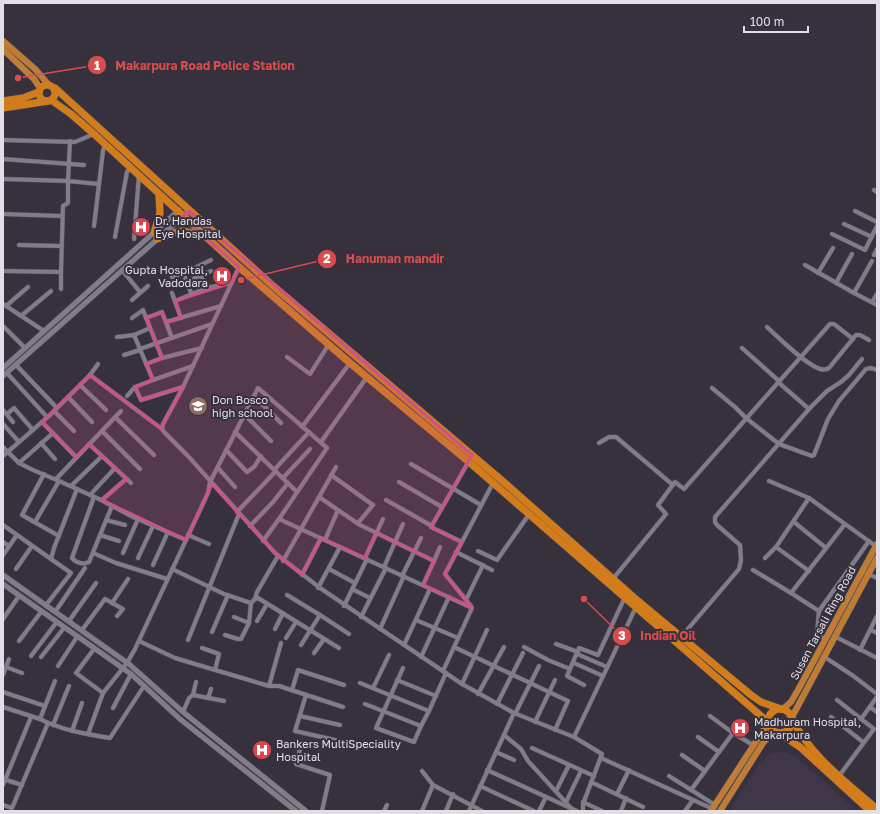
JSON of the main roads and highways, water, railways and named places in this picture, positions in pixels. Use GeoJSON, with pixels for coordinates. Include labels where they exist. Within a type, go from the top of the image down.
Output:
{"type":"FeatureCollection","features":[{"type":"Feature","properties":{"kind":"highway"},"geometry":{"type":"LineString","coordinates":[[531,511],[493,483],[471,458],[350,363],[205,237],[71,114],[50,101],[40,98],[40,90],[43,85],[48,84],[55,88],[272,285],[471,458],[611,581],[751,695],[762,702],[788,712],[792,717],[803,745],[870,811]]}},
{"type":"Feature","properties":{"kind":"highway"},"geometry":{"type":"LineString","coordinates":[[3,108],[50,101],[56,94],[55,88]]}},
{"type":"Feature","properties":{"kind":"highway"},"geometry":{"type":"LineString","coordinates":[[3,101],[23,98],[40,90]]}},
{"type":"Feature","properties":{"kind":"highway"},"geometry":{"type":"LineString","coordinates":[[159,195],[160,213],[156,236],[184,230],[205,237]]}},
{"type":"Feature","properties":{"kind":"highway"},"geometry":{"type":"LineString","coordinates":[[611,581],[636,607],[763,716],[770,727],[777,733],[803,745],[877,809]]}},
{"type":"Feature","properties":{"kind":"highway"},"geometry":{"type":"LineString","coordinates":[[768,723],[771,713],[778,709],[782,709]]}},
{"type":"Feature","properties":{"kind":"highway"},"geometry":{"type":"LineString","coordinates":[[777,733],[787,731],[789,729],[792,722],[792,717]]}},
{"type":"Feature","properties":{"kind":"main road"},"geometry":{"type":"LineString","coordinates":[[3,40],[35,69],[48,84]]}},
{"type":"Feature","properties":{"kind":"main road"},"geometry":{"type":"LineString","coordinates":[[3,49],[34,79],[40,90]]}},
{"type":"Feature","properties":{"kind":"main road","name":"Susen Tarsali Ring Road"},"geometry":{"type":"LineString","coordinates":[[782,709],[791,702],[877,546]]}},
{"type":"Feature","properties":{"kind":"main road","name":"Susen Tarsali Ring Road"},"geometry":{"type":"LineString","coordinates":[[792,717],[823,656],[877,558]]}},
{"type":"Feature","properties":{"kind":"main road"},"geometry":{"type":"LineString","coordinates":[[713,808],[768,723]]}},
{"type":"Feature","properties":{"kind":"main road"},"geometry":{"type":"LineString","coordinates":[[720,811],[763,743],[768,737],[777,733]]}},
{"type":"Feature","properties":{"kind":"place","name":"Makarpura Road Police Station"},"geometry":{"type":"Point","coordinates":[18,78]}},
{"type":"Feature","properties":{"kind":"place","name":"Dr. Handas Eye Hospital"},"geometry":{"type":"Point","coordinates":[141,227]}},
{"type":"Feature","properties":{"kind":"place","name":"Gupta Hospital, Vadodara"},"geometry":{"type":"Point","coordinates":[222,276]}},
{"type":"Feature","properties":{"kind":"place","name":"Hanuman mandir"},"geometry":{"type":"Point","coordinates":[241,280]}},
{"type":"Feature","properties":{"kind":"place","name":"Don Bosco high school"},"geometry":{"type":"Point","coordinates":[198,406]}},
{"type":"Feature","properties":{"kind":"place","name":"Indian Oil"},"geometry":{"type":"Point","coordinates":[584,599]}},
{"type":"Feature","properties":{"kind":"place","name":"Madhuram Hospital, Makarpura"},"geometry":{"type":"Point","coordinates":[740,728]}},
{"type":"Feature","properties":{"kind":"place","name":"Bankers MultiSpeciality Hospital"},"geometry":{"type":"Point","coordinates":[262,750]}}]}
